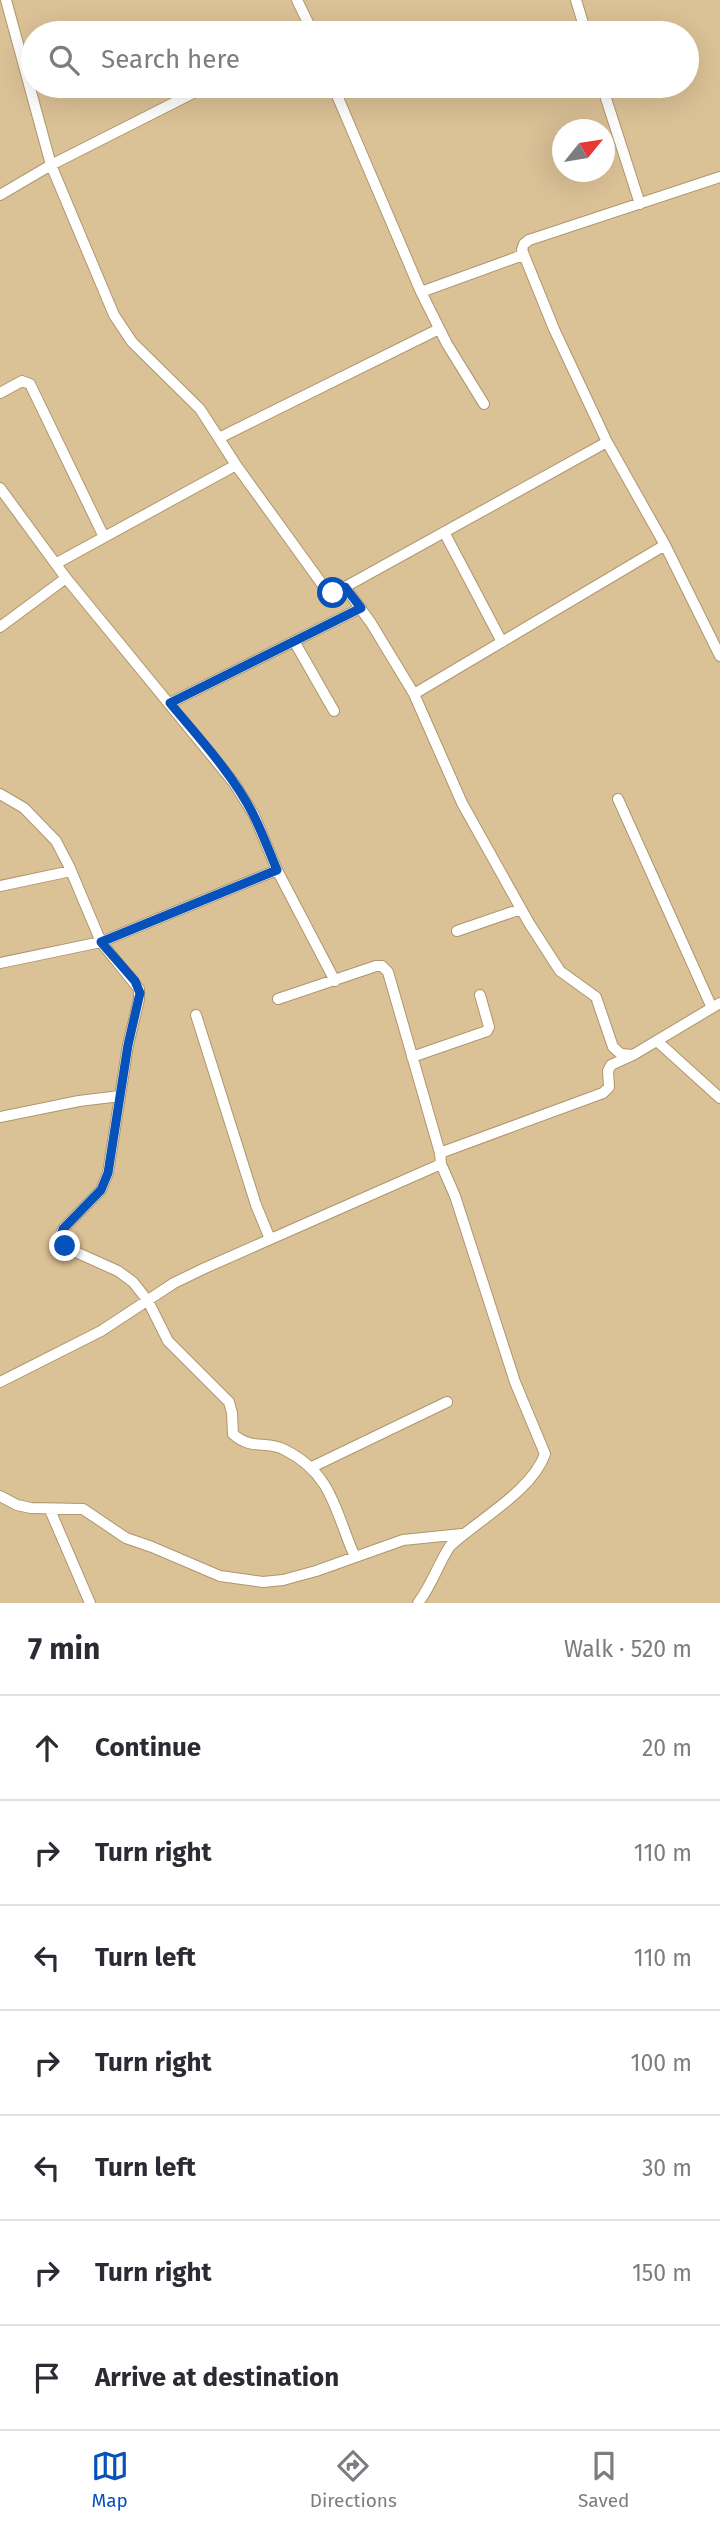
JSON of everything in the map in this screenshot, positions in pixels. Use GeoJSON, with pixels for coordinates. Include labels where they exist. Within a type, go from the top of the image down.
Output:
{"type":"FeatureCollection","features":[{"type":"Feature","properties":{"kind":"street"},"geometry":{"type":"LineString","coordinates":[[6,0],[21,55]]}},
{"type":"Feature","properties":{"kind":"street"},"geometry":{"type":"LineString","coordinates":[[297,0],[307,21]]}},
{"type":"Feature","properties":{"kind":"street"},"geometry":{"type":"LineString","coordinates":[[576,0],[582,21]]}},
{"type":"Feature","properties":{"kind":"street"},"geometry":{"type":"LineString","coordinates":[[33,98],[51,165],[103,290],[123,330],[164,376],[195,403],[325,589],[333,593],[345,587],[607,442]]}},
{"type":"Feature","properties":{"kind":"street"},"geometry":{"type":"LineString","coordinates":[[0,195],[51,165],[183,98]]}},
{"type":"Feature","properties":{"kind":"street"},"geometry":{"type":"LineString","coordinates":[[338,98],[421,292],[484,404]]}},
{"type":"Feature","properties":{"kind":"street"},"geometry":{"type":"LineString","coordinates":[[606,98],[640,204]]}},
{"type":"Feature","properties":{"kind":"street"},"geometry":{"type":"LineString","coordinates":[[720,177],[529,240],[522,247],[554,329],[607,442],[665,545],[720,656]]}},
{"type":"Feature","properties":{"kind":"street"},"geometry":{"type":"LineString","coordinates":[[421,292],[523,255]]}},
{"type":"Feature","properties":{"kind":"street"},"geometry":{"type":"LineString","coordinates":[[219,438],[439,328]]}},
{"type":"Feature","properties":{"kind":"street"},"geometry":{"type":"LineString","coordinates":[[0,393],[23,381],[30,384],[104,537]]}},
{"type":"Feature","properties":{"kind":"street"},"geometry":{"type":"LineString","coordinates":[[57,563],[236,465]]}},
{"type":"Feature","properties":{"kind":"street"},"geometry":{"type":"LineString","coordinates":[[0,488],[66,578],[239,790],[254,815],[277,870],[335,981]]}},
{"type":"Feature","properties":{"kind":"street"},"geometry":{"type":"LineString","coordinates":[[444,532],[502,642]]}},
{"type":"Feature","properties":{"kind":"street"},"geometry":{"type":"LineString","coordinates":[[414,694],[665,545]]}},
{"type":"Feature","properties":{"kind":"street"},"geometry":{"type":"LineString","coordinates":[[0,627],[66,578]]}},
{"type":"Feature","properties":{"kind":"street"},"geometry":{"type":"LineString","coordinates":[[345,587],[414,694],[462,803],[521,909],[560,971],[598,1000],[613,1047],[621,1054],[632,1055]]}},
{"type":"Feature","properties":{"kind":"street"},"geometry":{"type":"LineString","coordinates":[[170,703],[361,608]]}},
{"type":"Feature","properties":{"kind":"street"},"geometry":{"type":"LineString","coordinates":[[294,641],[334,711]]}},
{"type":"Feature","properties":{"kind":"street"},"geometry":{"type":"LineString","coordinates":[[0,794],[24,808],[56,841],[101,942],[135,981],[140,993],[128,1045],[105,1182],[94,1198],[63,1229],[60,1238],[69,1249],[129,1278],[148,1301],[169,1341],[229,1402],[233,1434],[247,1444],[283,1449],[312,1467],[326,1484],[355,1557]]}},
{"type":"Feature","properties":{"kind":"street"},"geometry":{"type":"LineString","coordinates":[[0,1382],[101,1331],[185,1278],[441,1159],[603,1093],[609,1087],[610,1066],[716,1006],[618,799]]}},
{"type":"Feature","properties":{"kind":"street"},"geometry":{"type":"LineString","coordinates":[[0,962],[101,942],[277,870]]}},
{"type":"Feature","properties":{"kind":"street"},"geometry":{"type":"LineString","coordinates":[[0,886],[71,871]]}},
{"type":"Feature","properties":{"kind":"street"},"geometry":{"type":"LineString","coordinates":[[457,931],[521,909]]}},
{"type":"Feature","properties":{"kind":"street"},"geometry":{"type":"LineString","coordinates":[[278,999],[376,966],[387,969],[441,1159],[515,1382],[545,1454],[541,1467],[522,1486],[450,1546],[442,1558],[437,1574],[418,1603]]}},
{"type":"Feature","properties":{"kind":"street"},"geometry":{"type":"LineString","coordinates":[[412,1057],[487,1031],[489,1027],[480,995]]}},
{"type":"Feature","properties":{"kind":"street"},"geometry":{"type":"LineString","coordinates":[[196,1015],[256,1205],[270,1239]]}},
{"type":"Feature","properties":{"kind":"street"},"geometry":{"type":"LineString","coordinates":[[657,1041],[720,1098]]}},
{"type":"Feature","properties":{"kind":"street"},"geometry":{"type":"LineString","coordinates":[[0,1116],[120,1096]]}},
{"type":"Feature","properties":{"kind":"street"},"geometry":{"type":"LineString","coordinates":[[312,1467],[447,1402]]}},
{"type":"Feature","properties":{"kind":"street"},"geometry":{"type":"LineString","coordinates":[[0,1496],[17,1505],[50,1510],[83,1508],[126,1538],[220,1576],[263,1582],[284,1580],[412,1538],[465,1533]]}},
{"type":"Feature","properties":{"kind":"street"},"geometry":{"type":"LineString","coordinates":[[50,1510],[90,1603]]}},
{"type":"Feature","properties":{"kind":"route"},"geometry":{"type":"LineString","coordinates":[[65,1246],[60,1238],[63,1229],[101,1190],[108,1173],[128,1045],[140,993],[135,981],[101,942],[277,870],[254,815],[243,797],[170,703],[361,608],[345,587],[333,593]]}}]}
